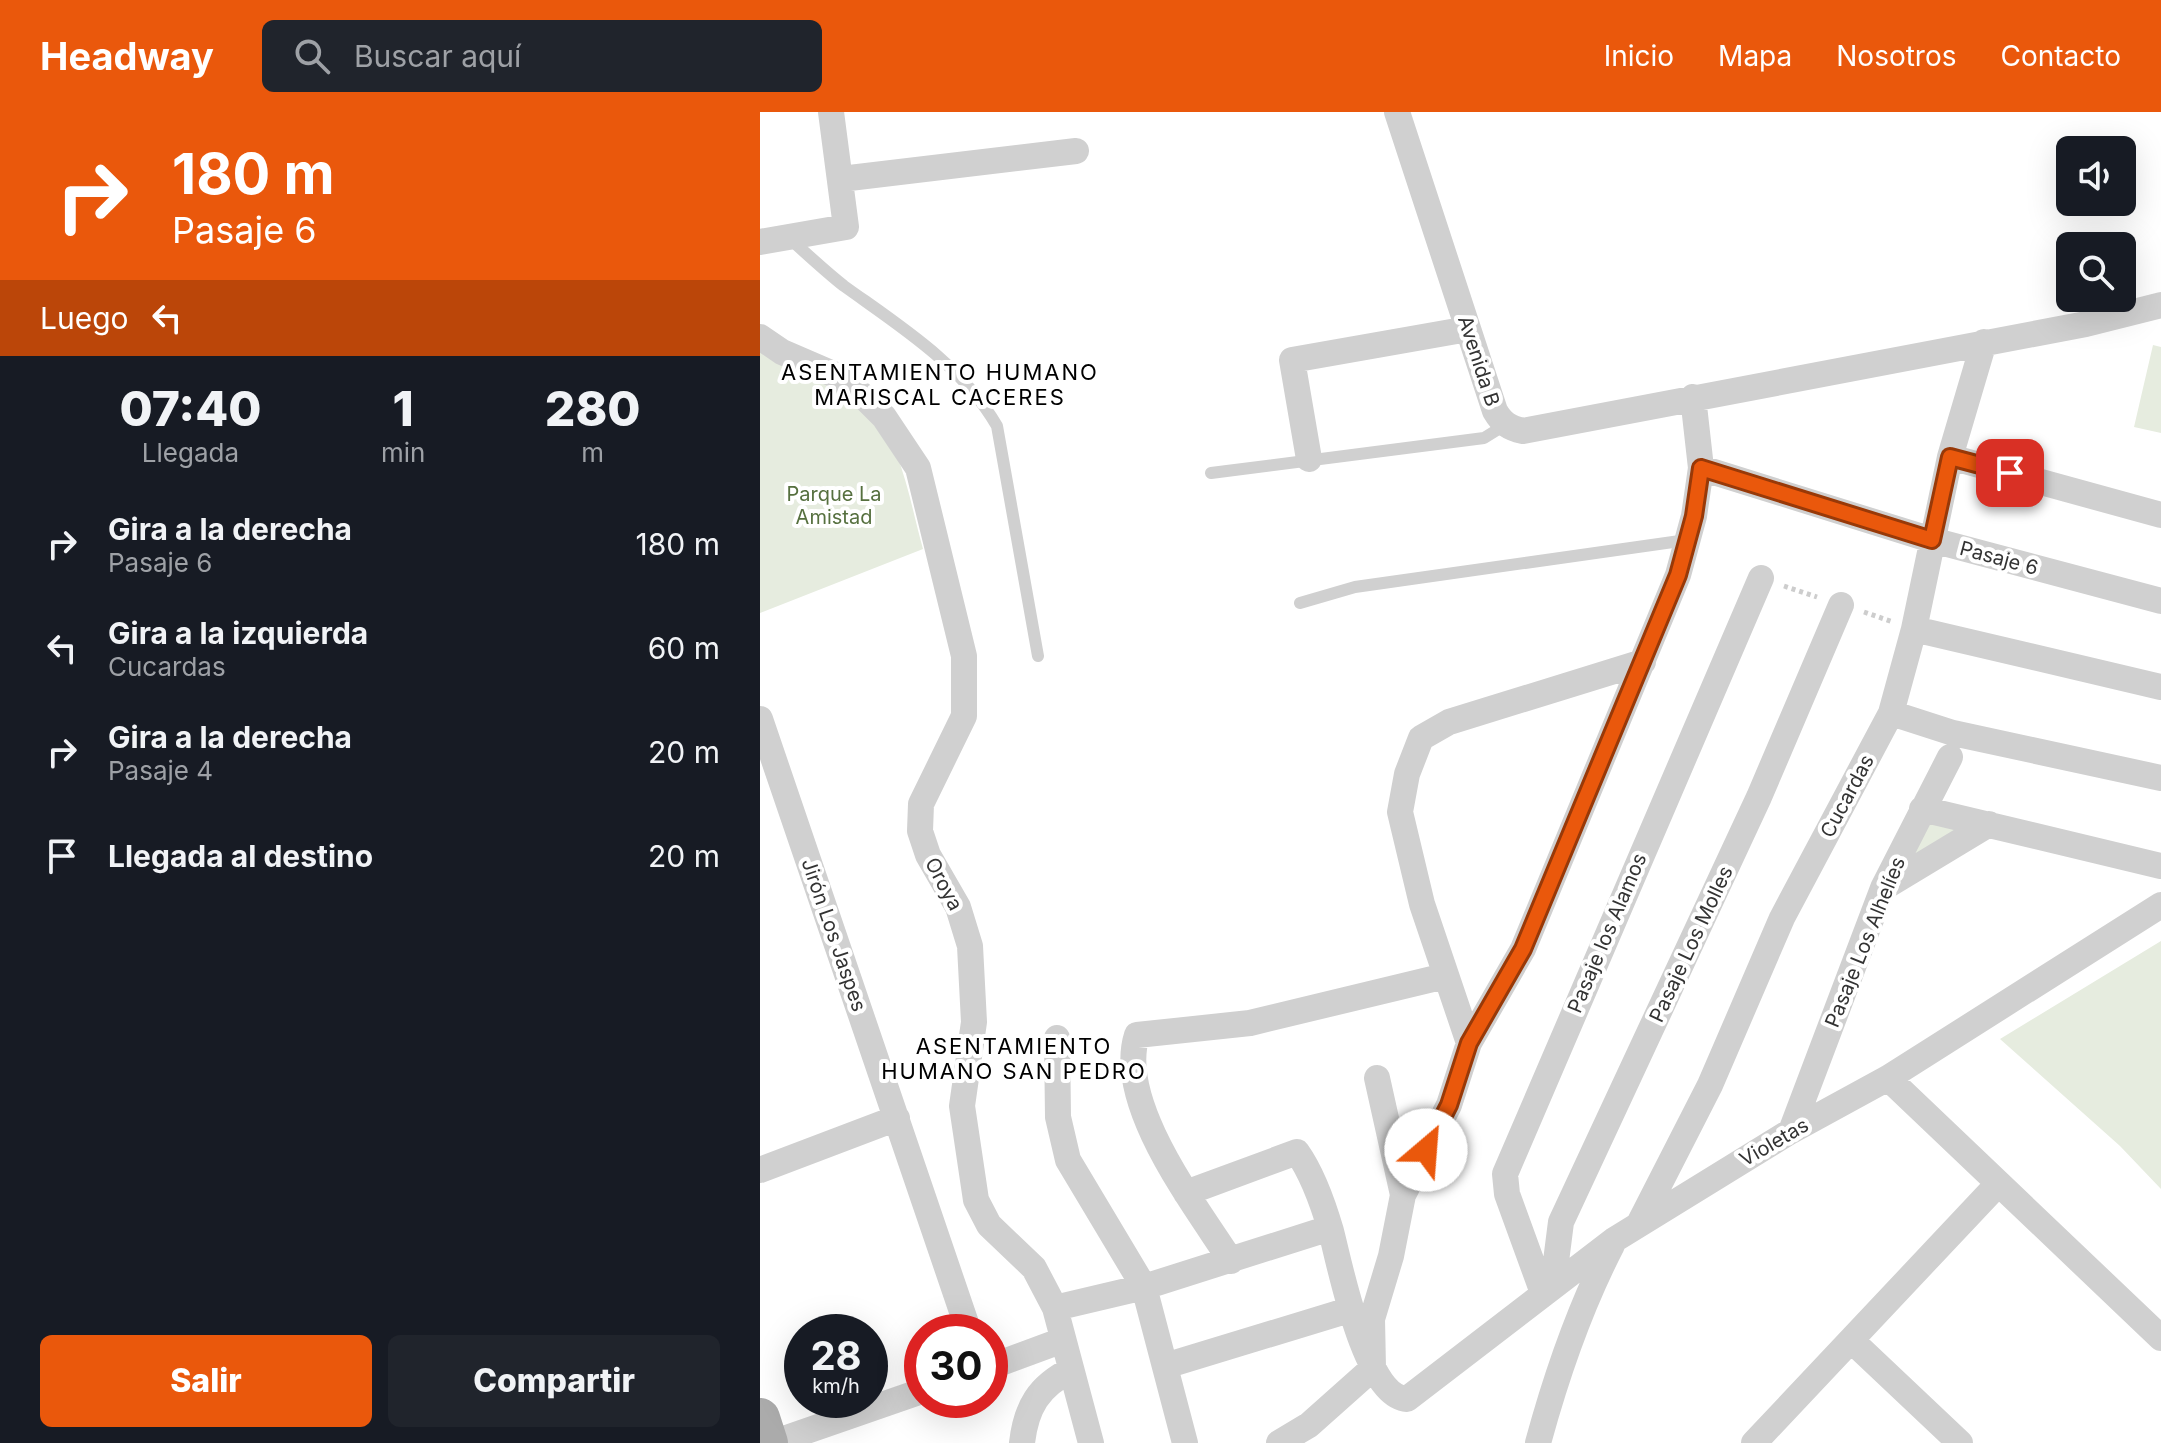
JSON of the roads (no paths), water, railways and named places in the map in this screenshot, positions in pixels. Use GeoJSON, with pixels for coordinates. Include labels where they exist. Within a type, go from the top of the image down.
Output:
{"type":"FeatureCollection","features":[{"type":"Feature","properties":{"kind":"main road"},"geometry":{"type":"LineString","coordinates":[[760,1418],[770,1443]]}},
{"type":"Feature","properties":{"kind":"street"},"geometry":{"type":"LineString","coordinates":[[760,242],[846,227],[831,112]]}},
{"type":"Feature","properties":{"kind":"street","name":"Avenida B"},"geometry":{"type":"LineString","coordinates":[[1397,112],[1495,411],[1505,425],[1523,431],[2086,324],[2161,305]]}},
{"type":"Feature","properties":{"kind":"street"},"geometry":{"type":"LineString","coordinates":[[841,179],[1076,151]]}},
{"type":"Feature","properties":{"kind":"street"},"geometry":{"type":"LineString","coordinates":[[1309,459],[1292,360],[1468,329]]}},
{"type":"Feature","properties":{"kind":"street","name":"Oroya"},"geometry":{"type":"LineString","coordinates":[[760,337],[782,352],[833,374],[862,395],[894,429],[918,468],[964,656],[964,716],[921,804],[920,831],[928,855],[958,907],[970,946],[974,1022],[962,1106],[969,1161],[976,1200],[989,1225],[1034,1268],[1055,1308],[1091,1443]]}},
{"type":"Feature","properties":{"kind":"street","name":"Cucardas"},"geometry":{"type":"LineString","coordinates":[[1638,1225],[1710,1085],[1782,918],[1891,713],[1914,629],[1950,457],[1984,342]]}},
{"type":"Feature","properties":{"kind":"street"},"geometry":{"type":"LineString","coordinates":[[1279,1443],[1309,1425],[1373,1368],[1372,1319],[1391,1256],[1403,1195],[1449,1105],[1469,1043],[1523,949],[1678,575],[1701,468],[1693,397]]}},
{"type":"Feature","properties":{"kind":"street"},"geometry":{"type":"LineString","coordinates":[[1950,457],[2161,515]]}},
{"type":"Feature","properties":{"kind":"street","name":"Pasaje 6"},"geometry":{"type":"LineString","coordinates":[[1701,468],[1932,540],[2161,601]]}},
{"type":"Feature","properties":{"kind":"street","name":"Pasaje los Alamos"},"geometry":{"type":"LineString","coordinates":[[1548,1289],[1507,1194],[1505,1174],[1761,578]]}},
{"type":"Feature","properties":{"kind":"street","name":"Pasaje Los Molles"},"geometry":{"type":"LineString","coordinates":[[1548,1289],[1561,1222],[1759,797],[1841,605]]}},
{"type":"Feature","properties":{"kind":"street"},"geometry":{"type":"LineString","coordinates":[[1914,629],[2161,687]]}},
{"type":"Feature","properties":{"kind":"street"},"geometry":{"type":"LineString","coordinates":[[1469,1043],[1422,904],[1400,812],[1407,774],[1421,738],[1449,722],[1643,662]]}},
{"type":"Feature","properties":{"kind":"street"},"geometry":{"type":"LineString","coordinates":[[1891,713],[1953,733],[2161,778]]}},
{"type":"Feature","properties":{"kind":"street","name":"Jirón Los Jaspes"},"geometry":{"type":"LineString","coordinates":[[760,719],[963,1314]]}},
{"type":"Feature","properties":{"kind":"street","name":"Pasaje Los Alhelíes"},"geometry":{"type":"LineString","coordinates":[[1791,1131],[1883,888],[1950,757]]}},
{"type":"Feature","properties":{"kind":"street"},"geometry":{"type":"LineString","coordinates":[[1922,809],[2161,866]]}},
{"type":"Feature","properties":{"kind":"street"},"geometry":{"type":"LineString","coordinates":[[1883,888],[1989,824]]}},
{"type":"Feature","properties":{"kind":"street","name":"Violetas"},"geometry":{"type":"LineString","coordinates":[[1373,1368],[1402,1399],[1447,1372],[1548,1289],[1614,1240],[1791,1131],[1888,1078],[2161,905]]}},
{"type":"Feature","properties":{"kind":"street"},"geometry":{"type":"LineString","coordinates":[[1231,1261],[1186,1193],[1143,1110],[1132,1067],[1137,1035],[1250,1023],[1445,976]]}},
{"type":"Feature","properties":{"kind":"street"},"geometry":{"type":"LineString","coordinates":[[1057,1038],[1058,1117],[1068,1160],[1144,1287],[1185,1443]]}},
{"type":"Feature","properties":{"kind":"street"},"geometry":{"type":"LineString","coordinates":[[1377,1078],[1403,1195]]}},
{"type":"Feature","properties":{"kind":"street"},"geometry":{"type":"LineString","coordinates":[[1888,1078],[2161,1338]]}},
{"type":"Feature","properties":{"kind":"street"},"geometry":{"type":"LineString","coordinates":[[760,1170],[897,1118]]}},
{"type":"Feature","properties":{"kind":"street"},"geometry":{"type":"LineString","coordinates":[[1186,1193],[1297,1152],[1330,1228],[1349,1310],[1373,1368]]}},
{"type":"Feature","properties":{"kind":"street"},"geometry":{"type":"LineString","coordinates":[[1754,1443],[1997,1185]]}},
{"type":"Feature","properties":{"kind":"street"},"geometry":{"type":"LineString","coordinates":[[1055,1308],[1144,1287],[1330,1228]]}},
{"type":"Feature","properties":{"kind":"street"},"geometry":{"type":"LineString","coordinates":[[1538,1443],[1573,1329],[1614,1240]]}},
{"type":"Feature","properties":{"kind":"street"},"geometry":{"type":"LineString","coordinates":[[1165,1366],[1349,1310]]}},
{"type":"Feature","properties":{"kind":"street"},"geometry":{"type":"LineString","coordinates":[[1008,1360],[1063,1340]]}},
{"type":"Feature","properties":{"kind":"street"},"geometry":{"type":"LineString","coordinates":[[1851,1340],[1960,1443]]}},
{"type":"Feature","properties":{"kind":"street"},"geometry":{"type":"LineString","coordinates":[[1022,1443],[1025,1417],[1035,1399],[1049,1381],[1071,1370]]}},
{"type":"Feature","properties":{"kind":"street"},"geometry":{"type":"LineString","coordinates":[[770,1443],[904,1397]]}},
{"type":"Feature","properties":{"kind":"lane"},"geometry":{"type":"LineString","coordinates":[[789,238],[841,283],[936,354],[980,396],[997,426],[1038,656]]}},
{"type":"Feature","properties":{"kind":"lane"},"geometry":{"type":"LineString","coordinates":[[1211,473],[1484,438],[1505,425]]}},
{"type":"Feature","properties":{"kind":"lane"},"geometry":{"type":"LineString","coordinates":[[1300,603],[1355,587],[1687,540]]}},
{"type":"Feature","properties":{"kind":"district","name":"ASENTAMIENTO HUMANO MARISCAL CACERES"},"geometry":{"type":"Point","coordinates":[940,384]}},
{"type":"Feature","properties":{"kind":"district","name":"ASENTAMIENTO HUMANO SAN PEDRO"},"geometry":{"type":"Point","coordinates":[1014,1058]}},
{"type":"Feature","properties":{"kind":"park label","name":"Parque La Amistad"},"geometry":{"type":"Point","coordinates":[834,506]}}]}
